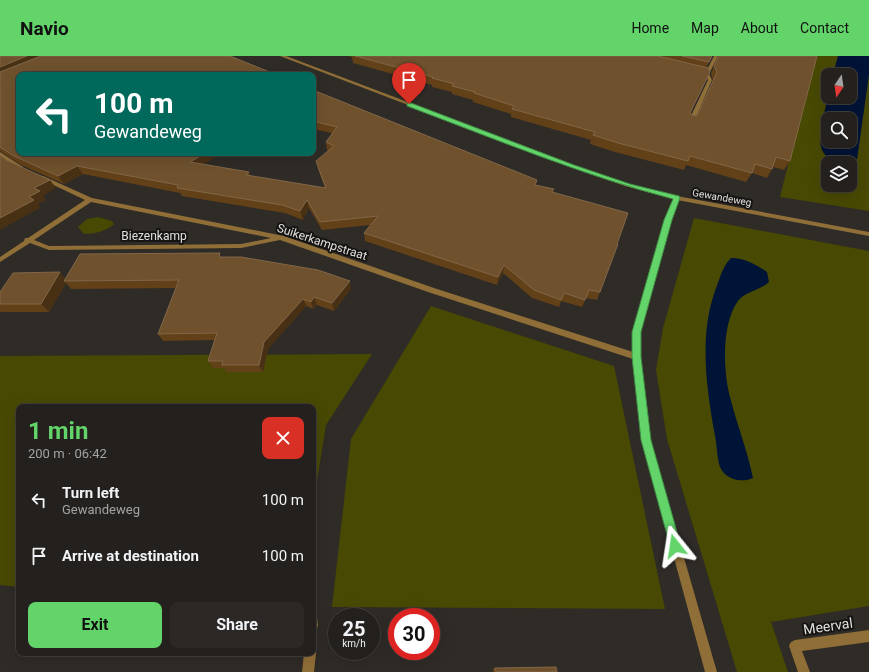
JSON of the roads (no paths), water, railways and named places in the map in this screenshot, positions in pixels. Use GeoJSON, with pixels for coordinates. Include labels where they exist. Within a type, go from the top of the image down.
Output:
{"type":"FeatureCollection","features":[{"type":"Feature","properties":{"kind":"street","name":"Gewandeweg"},"geometry":{"type":"LineString","coordinates":[[282,56],[572,166],[627,185],[677,198],[869,234]]}},
{"type":"Feature","properties":{"kind":"street"},"geometry":{"type":"LineString","coordinates":[[707,74],[716,56]]}},
{"type":"Feature","properties":{"kind":"street"},"geometry":{"type":"LineString","coordinates":[[700,73],[707,74]]}},
{"type":"Feature","properties":{"kind":"street"},"geometry":{"type":"LineString","coordinates":[[691,122],[710,80],[707,74]]}},
{"type":"Feature","properties":{"kind":"street"},"geometry":{"type":"LineString","coordinates":[[0,154],[25,170]]}},
{"type":"Feature","properties":{"kind":"street","name":"Suikerkampstraat"},"geometry":{"type":"LineString","coordinates":[[38,176],[90,200],[282,238],[431,290],[637,357]]}},
{"type":"Feature","properties":{"kind":"street"},"geometry":{"type":"LineString","coordinates":[[677,198],[668,220],[637,332],[637,357],[646,440],[711,672]]}},
{"type":"Feature","properties":{"kind":"street"},"geometry":{"type":"LineString","coordinates":[[0,260],[27,240],[90,200]]}},
{"type":"Feature","properties":{"kind":"street","name":"Biezenkamp"},"geometry":{"type":"LineString","coordinates":[[27,240],[49,248],[241,246],[282,238]]}},
{"type":"Feature","properties":{"kind":"street","name":"Meerval"},"geometry":{"type":"LineString","coordinates":[[804,672],[795,646],[869,636]]}},
{"type":"Feature","properties":{"kind":"street"},"geometry":{"type":"LineString","coordinates":[[308,672],[310,656]]}},
{"type":"Feature","properties":{"kind":"water"},"geometry":{"type":"Polygon","coordinates":[[[838,56],[869,56],[869,74],[857,159],[857,156],[827,156],[824,154],[821,148],[857,148],[857,112],[825,112],[826,104],[857,104],[857,68],[835,68],[838,56]]]}},
{"type":"Feature","properties":{"kind":"water"},"geometry":{"type":"Polygon","coordinates":[[[731,258],[745,260],[763,269],[767,272],[769,282],[766,285],[744,295],[738,301],[729,321],[725,346],[727,382],[753,478],[749,480],[736,480],[727,476],[721,469],[718,458],[707,378],[706,339],[708,320],[720,276],[731,258]]]}}]}
